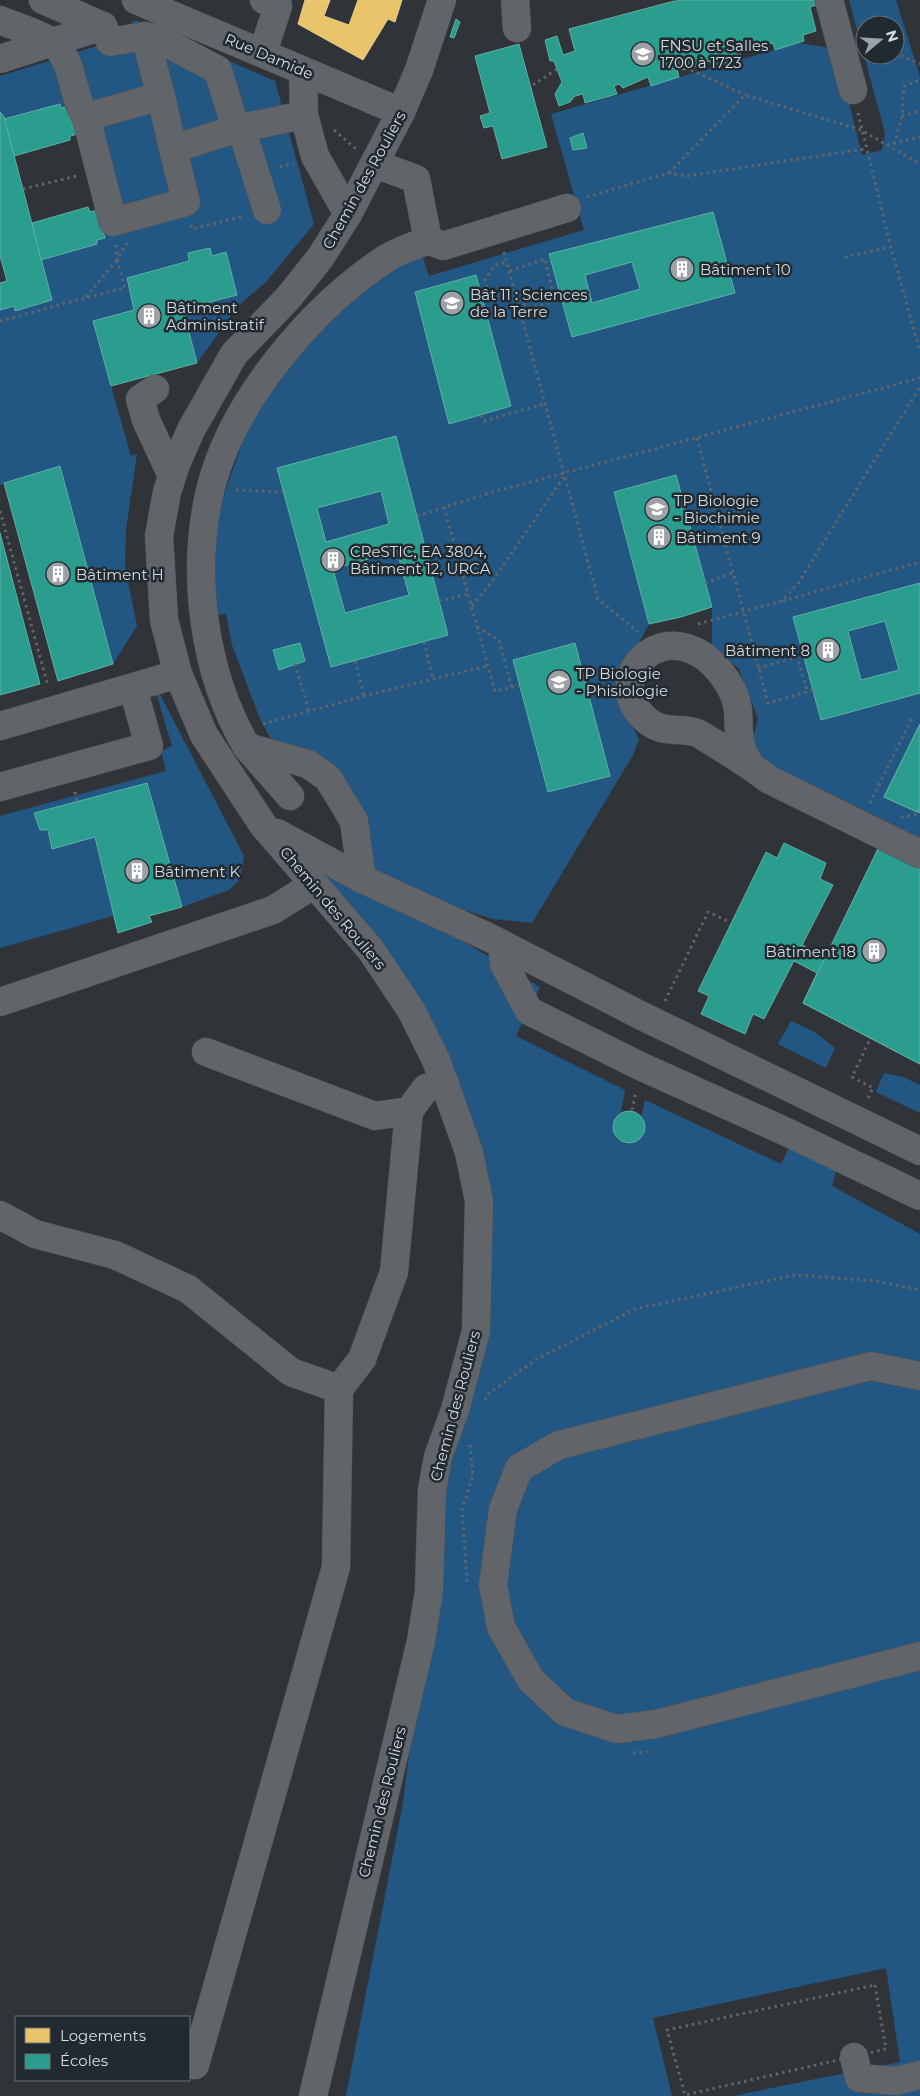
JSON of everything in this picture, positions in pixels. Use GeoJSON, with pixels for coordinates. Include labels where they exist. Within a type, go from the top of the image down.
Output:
{"type":"FeatureCollection","features":[{"type":"Feature","properties":{"kind":"street"},"geometry":{"type":"LineString","coordinates":[[43,0],[103,26],[110,42],[145,36],[158,39],[218,70],[236,129],[244,137],[267,210]]}},
{"type":"Feature","properties":{"kind":"street","name":"Rue Damide"},"geometry":{"type":"LineString","coordinates":[[136,0],[188,11],[263,52],[303,71],[401,112]]}},
{"type":"Feature","properties":{"kind":"street"},"geometry":{"type":"LineString","coordinates":[[263,52],[278,6],[264,0]]}},
{"type":"Feature","properties":{"kind":"street","name":"Chemin des Rouliers"},"geometry":{"type":"LineString","coordinates":[[313,2096],[420,1641],[429,1591],[432,1490],[438,1458],[455,1410],[476,1330],[478,1201],[469,1152],[445,1083],[411,1010],[371,950],[263,825],[204,735],[178,674],[164,620],[159,536],[172,476],[191,430],[234,354],[289,297],[320,258],[348,214],[401,112],[419,70],[442,0]]}},
{"type":"Feature","properties":{"kind":"street"},"geometry":{"type":"LineString","coordinates":[[515,0],[517,28]]}},
{"type":"Feature","properties":{"kind":"street"},"geometry":{"type":"LineString","coordinates":[[829,0],[854,97]]}},
{"type":"Feature","properties":{"kind":"street"},"geometry":{"type":"LineString","coordinates":[[0,20],[51,42],[64,57],[79,107],[86,117],[113,222],[186,202],[145,36]]}},
{"type":"Feature","properties":{"kind":"street"},"geometry":{"type":"LineString","coordinates":[[0,59],[103,26]]}},
{"type":"Feature","properties":{"kind":"street"},"geometry":{"type":"LineString","coordinates":[[303,71],[306,121],[315,156],[348,214]]}},
{"type":"Feature","properties":{"kind":"street"},"geometry":{"type":"LineString","coordinates":[[86,117],[161,96]]}},
{"type":"Feature","properties":{"kind":"street"},"geometry":{"type":"LineString","coordinates":[[173,149],[236,129],[306,121]]}},
{"type":"Feature","properties":{"kind":"street"},"geometry":{"type":"LineString","coordinates":[[374,164],[416,179],[428,240]]}},
{"type":"Feature","properties":{"kind":"street"},"geometry":{"type":"LineString","coordinates":[[290,796],[242,739],[218,679],[202,612],[204,526],[211,488],[219,464],[249,400],[296,338],[345,288],[388,257],[428,240],[443,246],[499,230],[576,202]]}},
{"type":"Feature","properties":{"kind":"street"},"geometry":{"type":"LineString","coordinates":[[155,389],[140,399],[146,420],[172,476]]}},
{"type":"Feature","properties":{"kind":"street"},"geometry":{"type":"LineString","coordinates":[[751,766],[742,749],[739,708],[728,682],[704,656],[684,646],[657,647],[642,658],[631,676],[630,699],[645,718],[668,731],[694,732],[751,766],[768,779],[920,854]]}},
{"type":"Feature","properties":{"kind":"street"},"geometry":{"type":"LineString","coordinates":[[0,726],[178,674]]}},
{"type":"Feature","properties":{"kind":"street"},"geometry":{"type":"LineString","coordinates":[[0,787],[149,746],[133,688]]}},
{"type":"Feature","properties":{"kind":"street"},"geometry":{"type":"LineString","coordinates":[[242,739],[308,764],[328,778],[354,821],[362,879]]}},
{"type":"Feature","properties":{"kind":"street"},"geometry":{"type":"LineString","coordinates":[[263,825],[362,879],[502,944],[655,1022],[920,1151]]}},
{"type":"Feature","properties":{"kind":"street"},"geometry":{"type":"LineString","coordinates":[[0,1002],[273,910],[313,885]]}},
{"type":"Feature","properties":{"kind":"street"},"geometry":{"type":"LineString","coordinates":[[502,944],[504,964],[529,1011],[640,1066],[780,1129],[920,1196]]}},
{"type":"Feature","properties":{"kind":"street"},"geometry":{"type":"LineString","coordinates":[[206,1052],[375,1116],[409,1111]]}},
{"type":"Feature","properties":{"kind":"street"},"geometry":{"type":"LineString","coordinates":[[195,2065],[336,1567],[339,1389],[362,1359],[394,1272],[409,1111],[426,1088],[445,1083]]}},
{"type":"Feature","properties":{"kind":"street"},"geometry":{"type":"LineString","coordinates":[[0,1215],[35,1234],[115,1255],[188,1289],[291,1372],[339,1389]]}},
{"type":"Feature","properties":{"kind":"street"},"geometry":{"type":"LineString","coordinates":[[920,1376],[871,1366],[558,1445],[519,1468],[502,1509],[493,1585],[501,1627],[531,1680],[565,1712],[617,1729],[656,1724],[920,1656]]}},
{"type":"Feature","properties":{"kind":"street"},"geometry":{"type":"LineString","coordinates":[[854,2057],[859,2078],[896,2080],[920,2075]]}},
{"type":"Feature","properties":{"kind":"path"},"geometry":{"type":"LineString","coordinates":[[905,57],[920,64]]}},
{"type":"Feature","properties":{"kind":"path"},"geometry":{"type":"LineString","coordinates":[[533,85],[557,69]]}},
{"type":"Feature","properties":{"kind":"path"},"geometry":{"type":"LineString","coordinates":[[691,70],[745,95],[861,130],[920,164]]}},
{"type":"Feature","properties":{"kind":"path"},"geometry":{"type":"LineString","coordinates":[[894,144],[902,116],[904,86],[920,80]]}},
{"type":"Feature","properties":{"kind":"path"},"geometry":{"type":"LineString","coordinates":[[669,173],[745,95]]}},
{"type":"Feature","properties":{"kind":"path"},"geometry":{"type":"LineString","coordinates":[[854,97],[865,149],[920,352]]}},
{"type":"Feature","properties":{"kind":"path"},"geometry":{"type":"LineString","coordinates":[[902,116],[920,111]]}},
{"type":"Feature","properties":{"kind":"path"},"geometry":{"type":"LineString","coordinates":[[306,121],[332,128],[374,164]]}},
{"type":"Feature","properties":{"kind":"path"},"geometry":{"type":"LineString","coordinates":[[887,146],[920,137]]}},
{"type":"Feature","properties":{"kind":"path"},"geometry":{"type":"LineString","coordinates":[[576,202],[669,173],[686,176],[865,149]]}},
{"type":"Feature","properties":{"kind":"path"},"geometry":{"type":"LineString","coordinates":[[23,189],[100,170]]}},
{"type":"Feature","properties":{"kind":"path"},"geometry":{"type":"LineString","coordinates":[[499,230],[515,294],[547,403],[598,599],[657,647]]}},
{"type":"Feature","properties":{"kind":"path"},"geometry":{"type":"LineString","coordinates":[[845,257],[891,247]]}},
{"type":"Feature","properties":{"kind":"path"},"geometry":{"type":"LineString","coordinates":[[510,271],[545,259],[555,301]]}},
{"type":"Feature","properties":{"kind":"path"},"geometry":{"type":"LineString","coordinates":[[0,321],[125,288],[118,260],[85,298]]}},
{"type":"Feature","properties":{"kind":"path"},"geometry":{"type":"LineString","coordinates":[[489,300],[485,280],[494,265],[507,262]]}},
{"type":"Feature","properties":{"kind":"path"},"geometry":{"type":"LineString","coordinates":[[483,301],[515,294]]}},
{"type":"Feature","properties":{"kind":"path"},"geometry":{"type":"LineString","coordinates":[[515,294],[528,308],[562,300]]}},
{"type":"Feature","properties":{"kind":"path"},"geometry":{"type":"LineString","coordinates":[[417,516],[444,507],[920,378]]}},
{"type":"Feature","properties":{"kind":"path"},"geometry":{"type":"LineString","coordinates":[[782,601],[799,582],[920,387]]}},
{"type":"Feature","properties":{"kind":"path"},"geometry":{"type":"LineString","coordinates":[[481,415],[484,421],[547,403]]}},
{"type":"Feature","properties":{"kind":"path"},"geometry":{"type":"LineString","coordinates":[[697,438],[742,613],[768,703],[807,690],[813,690]]}},
{"type":"Feature","properties":{"kind":"path"},"geometry":{"type":"LineString","coordinates":[[472,607],[491,584],[565,474]]}},
{"type":"Feature","properties":{"kind":"path"},"geometry":{"type":"LineString","coordinates":[[211,488],[283,492]]}},
{"type":"Feature","properties":{"kind":"path"},"geometry":{"type":"LineString","coordinates":[[444,507],[495,691],[519,686]]}},
{"type":"Feature","properties":{"kind":"path"},"geometry":{"type":"LineString","coordinates":[[0,511],[55,709]]}},
{"type":"Feature","properties":{"kind":"path"},"geometry":{"type":"LineString","coordinates":[[692,626],[920,562]]}},
{"type":"Feature","properties":{"kind":"path"},"geometry":{"type":"LineString","coordinates":[[705,582],[733,574]]}},
{"type":"Feature","properties":{"kind":"path"},"geometry":{"type":"LineString","coordinates":[[439,601],[468,594]]}},
{"type":"Feature","properties":{"kind":"path"},"geometry":{"type":"LineString","coordinates":[[476,627],[499,640],[512,688]]}},
{"type":"Feature","properties":{"kind":"path"},"geometry":{"type":"LineString","coordinates":[[424,642],[433,678]]}},
{"type":"Feature","properties":{"kind":"path"},"geometry":{"type":"LineString","coordinates":[[758,668],[797,657],[807,690]]}},
{"type":"Feature","properties":{"kind":"path"},"geometry":{"type":"LineString","coordinates":[[355,661],[364,696]]}},
{"type":"Feature","properties":{"kind":"path"},"geometry":{"type":"LineString","coordinates":[[295,664],[309,712]]}},
{"type":"Feature","properties":{"kind":"path"},"geometry":{"type":"LineString","coordinates":[[242,739],[309,712],[433,678],[488,666]]}},
{"type":"Feature","properties":{"kind":"path"},"geometry":{"type":"LineString","coordinates":[[860,823],[913,716]]}},
{"type":"Feature","properties":{"kind":"path"},"geometry":{"type":"LineString","coordinates":[[860,823],[920,814]]}},
{"type":"Feature","properties":{"kind":"path"},"geometry":{"type":"LineString","coordinates":[[655,1022],[708,912],[730,922]]}},
{"type":"Feature","properties":{"kind":"path"},"geometry":{"type":"LineString","coordinates":[[852,1076],[870,1039]]}},
{"type":"Feature","properties":{"kind":"path"},"geometry":{"type":"LineString","coordinates":[[484,1402],[488,1394],[536,1359],[635,1309],[794,1274],[875,1281],[920,1290]]}},
{"type":"Feature","properties":{"kind":"path"},"geometry":{"type":"LineString","coordinates":[[468,1586],[462,1510],[473,1475],[470,1442]]}},
{"type":"Feature","properties":{"kind":"path"},"geometry":{"type":"LineString","coordinates":[[630,1753],[648,1752]]}},
{"type":"Feature","properties":{"kind":"path"},"geometry":{"type":"LineString","coordinates":[[875,1985],[886,2049],[854,2057],[685,2095],[667,2030],[875,1985]]}},
{"type":"Feature","properties":{"kind":"shaded area"},"geometry":{"type":"Polygon","coordinates":[[[849,0],[896,0],[901,15],[855,15],[855,22],[849,0]]]}},
{"type":"Feature","properties":{"kind":"shaded area"},"geometry":{"type":"Polygon","coordinates":[[[135,20],[275,81],[314,224],[266,282],[239,305],[197,363],[183,309],[237,295],[226,252],[212,256],[210,248],[188,253],[189,261],[127,279],[134,310],[111,386],[131,456],[137,454],[126,530],[125,566],[137,626],[113,664],[60,466],[0,485],[0,310],[14,306],[15,310],[52,300],[41,260],[97,244],[97,240],[105,237],[78,134],[60,105],[4,119],[0,112],[0,76],[110,42],[135,20]]]}},
{"type":"Feature","properties":{"kind":"shaded area"},"geometry":{"type":"Polygon","coordinates":[[[905,29],[920,77],[920,841],[749,756],[758,718],[739,669],[712,646],[712,607],[676,475],[614,492],[649,624],[636,648],[621,665],[624,710],[639,739],[633,755],[532,923],[493,919],[435,901],[372,869],[362,825],[275,747],[260,719],[232,645],[226,614],[218,615],[212,579],[218,512],[246,432],[293,352],[349,299],[420,249],[429,276],[584,230],[551,114],[799,43],[836,49],[862,155],[882,150],[885,133],[867,65],[905,65],[905,29]]]}},
{"type":"Feature","properties":{"kind":"shaded area"},"geometry":{"type":"Polygon","coordinates":[[[152,679],[244,856],[240,879],[229,890],[182,907],[147,784],[34,813],[40,830],[95,837],[118,933],[113,916],[0,948],[0,816],[166,771],[161,751],[172,746],[152,679]]]}},
{"type":"Feature","properties":{"kind":"shaded area"},"geometry":{"type":"Polygon","coordinates":[[[272,845],[424,918],[540,987],[516,1036],[625,1090],[621,1112],[613,1127],[617,1139],[626,1144],[641,1138],[644,1126],[641,1117],[645,1100],[781,1164],[789,1148],[836,1171],[832,1186],[920,1234],[920,2096],[733,2096],[900,2062],[886,1968],[653,2018],[672,2096],[346,2096],[403,1803],[429,1591],[460,1392],[479,1201],[391,979],[272,845]]]}},
{"type":"Feature","properties":{"kind":"shaded area"},"geometry":{"type":"Polygon","coordinates":[[[791,1021],[813,1031],[835,1048],[826,1068],[778,1044],[791,1021]]]}},
{"type":"Feature","properties":{"kind":"shaded area"},"geometry":{"type":"Polygon","coordinates":[[[884,1073],[903,1077],[920,1085],[920,1113],[876,1092],[884,1073]]]}},
{"type":"Feature","properties":{"kind":"building: Logements"},"geometry":{"type":"Polygon","coordinates":[[[305,0],[330,0],[324,16],[349,25],[358,0],[402,0],[395,22],[388,19],[363,60],[298,24],[305,0]]]}},
{"type":"Feature","properties":{"kind":"building: Écoles"},"geometry":{"type":"Polygon","coordinates":[[[678,0],[814,0],[816,5],[810,7],[816,31],[803,35],[804,41],[775,50],[773,43],[761,46],[758,51],[740,52],[742,60],[713,68],[710,61],[698,64],[691,70],[677,69],[679,77],[651,86],[648,77],[623,88],[619,84],[614,86],[617,94],[585,103],[583,94],[575,96],[570,102],[559,106],[555,94],[562,82],[554,61],[550,61],[545,40],[557,36],[563,55],[575,51],[569,29],[678,0]]]}},
{"type":"Feature","properties":{"kind":"building: Écoles"},"geometry":{"type":"Polygon","coordinates":[[[456,19],[460,22],[454,38],[450,37],[456,19]]]}},
{"type":"Feature","properties":{"kind":"building: Écoles"},"geometry":{"type":"Polygon","coordinates":[[[519,44],[547,147],[502,159],[493,126],[484,128],[480,116],[490,113],[475,56],[519,44]]]}},
{"type":"Feature","properties":{"kind":"building: Écoles"},"geometry":{"type":"Polygon","coordinates":[[[60,104],[61,108],[70,106],[78,134],[70,136],[70,140],[14,156],[4,119],[60,104]]]}},
{"type":"Feature","properties":{"kind":"building: Écoles"},"geometry":{"type":"Polygon","coordinates":[[[0,112],[4,117],[52,300],[15,311],[14,306],[0,310],[0,283],[7,281],[0,256],[0,112]]]}},
{"type":"Feature","properties":{"kind":"building: Écoles"},"geometry":{"type":"Polygon","coordinates":[[[583,133],[587,148],[573,150],[570,138],[583,133]]]}},
{"type":"Feature","properties":{"kind":"building: Écoles"},"geometry":{"type":"Polygon","coordinates":[[[88,207],[90,212],[97,210],[105,238],[97,240],[97,244],[41,260],[32,223],[88,207]]]}},
{"type":"Feature","properties":{"kind":"building: Écoles","name":"Bâtiment 10"},"geometry":{"type":"Polygon","coordinates":[[[713,212],[735,293],[572,337],[549,254],[713,212]],[[632,262],[585,275],[592,303],[640,289],[632,262]]]}},
{"type":"Feature","properties":{"kind":"building: Écoles","name":"Bâtiment Administratif"},"geometry":{"type":"Polygon","coordinates":[[[210,248],[212,256],[226,252],[237,295],[183,309],[197,363],[111,386],[93,321],[134,310],[127,278],[189,261],[188,253],[210,248]]]}},
{"type":"Feature","properties":{"kind":"building: Écoles"},"geometry":{"type":"Polygon","coordinates":[[[476,275],[511,406],[449,424],[415,292],[476,275]]]}},
{"type":"Feature","properties":{"kind":"building: Écoles","name":"CReSTIC, EA 3804, Bâtiment 12, URCA"},"geometry":{"type":"Polygon","coordinates":[[[396,436],[448,635],[331,667],[277,468],[396,436]],[[381,491],[317,508],[326,542],[389,524],[381,491]],[[397,551],[333,569],[345,613],[409,595],[397,551]]]}},
{"type":"Feature","properties":{"kind":"building: Écoles","name":"Bâtiment H"},"geometry":{"type":"Polygon","coordinates":[[[60,466],[113,664],[58,681],[4,483],[60,466]]]}},
{"type":"Feature","properties":{"kind":"building: Écoles","name":"Bâtiment 9"},"geometry":{"type":"Polygon","coordinates":[[[676,475],[712,607],[681,617],[649,624],[614,492],[676,475]]]}},
{"type":"Feature","properties":{"kind":"building: Écoles"},"geometry":{"type":"Polygon","coordinates":[[[0,533],[40,684],[0,695],[0,533]]]}},
{"type":"Feature","properties":{"kind":"building: Écoles","name":"Bâtiment 8"},"geometry":{"type":"Polygon","coordinates":[[[920,583],[920,693],[821,720],[793,617],[920,583]],[[885,621],[848,631],[861,680],[899,670],[885,621]]]}},
{"type":"Feature","properties":{"kind":"building: Écoles"},"geometry":{"type":"Polygon","coordinates":[[[300,643],[305,661],[279,670],[273,650],[300,643]]]}},
{"type":"Feature","properties":{"kind":"building: Écoles"},"geometry":{"type":"Polygon","coordinates":[[[575,643],[610,776],[548,792],[513,660],[575,643]]]}},
{"type":"Feature","properties":{"kind":"building: Écoles"},"geometry":{"type":"Polygon","coordinates":[[[920,724],[920,813],[884,797],[920,724]]]}},
{"type":"Feature","properties":{"kind":"building: Écoles"},"geometry":{"type":"Polygon","coordinates":[[[920,724],[920,806],[917,812],[884,797],[920,724]]]}},
{"type":"Feature","properties":{"kind":"building: Écoles","name":"Bâtiment K"},"geometry":{"type":"Polygon","coordinates":[[[147,783],[182,907],[149,916],[152,922],[118,933],[95,837],[52,849],[48,830],[40,830],[34,813],[147,783]]]}},
{"type":"Feature","properties":{"kind":"building: Écoles"},"geometry":{"type":"Polygon","coordinates":[[[784,843],[826,863],[820,879],[833,885],[764,1019],[753,1014],[745,1034],[701,1014],[709,996],[698,991],[766,852],[777,858],[784,843]]]}},
{"type":"Feature","properties":{"kind":"building: Écoles","name":"Bâtiment 18"},"geometry":{"type":"Polygon","coordinates":[[[878,849],[920,869],[920,1064],[803,1003],[817,973],[794,961],[802,945],[826,957],[878,849]]]}},
{"type":"Feature","properties":{"kind":"building: Écoles","name":"Bâtiment 18"},"geometry":{"type":"Polygon","coordinates":[[[878,849],[920,869],[920,1064],[803,1003],[878,849]]]}},
{"type":"Feature","properties":{"kind":"building: Écoles"},"geometry":{"type":"Polygon","coordinates":[[[629,1111],[640,1116],[645,1127],[640,1138],[629,1143],[618,1138],[613,1127],[618,1116],[629,1111]]]}},
{"type":"Feature","properties":{"kind":"place","name":"FNSU et Salles 1700 à 1723"},"geometry":{"type":"Point","coordinates":[643,54]}},
{"type":"Feature","properties":{"kind":"place","name":"Bâtiment 10"},"geometry":{"type":"Point","coordinates":[682,269]}},
{"type":"Feature","properties":{"kind":"place","name":"Bât 11 : Sciences de la Terre"},"geometry":{"type":"Point","coordinates":[452,303]}},
{"type":"Feature","properties":{"kind":"place","name":"Bâtiment Administratif"},"geometry":{"type":"Point","coordinates":[149,316]}},
{"type":"Feature","properties":{"kind":"place","name":"TP Biologie - Biochimie"},"geometry":{"type":"Point","coordinates":[657,509]}},
{"type":"Feature","properties":{"kind":"place","name":"Bâtiment 9"},"geometry":{"type":"Point","coordinates":[659,537]}},
{"type":"Feature","properties":{"kind":"place","name":"CReSTIC, EA 3804, Bâtiment 12, URCA"},"geometry":{"type":"Point","coordinates":[333,560]}},
{"type":"Feature","properties":{"kind":"place","name":"Bâtiment H"},"geometry":{"type":"Point","coordinates":[58,574]}},
{"type":"Feature","properties":{"kind":"place","name":"Bâtiment 8"},"geometry":{"type":"Point","coordinates":[828,650]}},
{"type":"Feature","properties":{"kind":"place","name":"TP Biologie - Phisiologie"},"geometry":{"type":"Point","coordinates":[559,682]}},
{"type":"Feature","properties":{"kind":"place","name":"Bâtiment K"},"geometry":{"type":"Point","coordinates":[137,871]}},
{"type":"Feature","properties":{"kind":"place","name":"Bâtiment 18"},"geometry":{"type":"Point","coordinates":[874,951]}}]}
